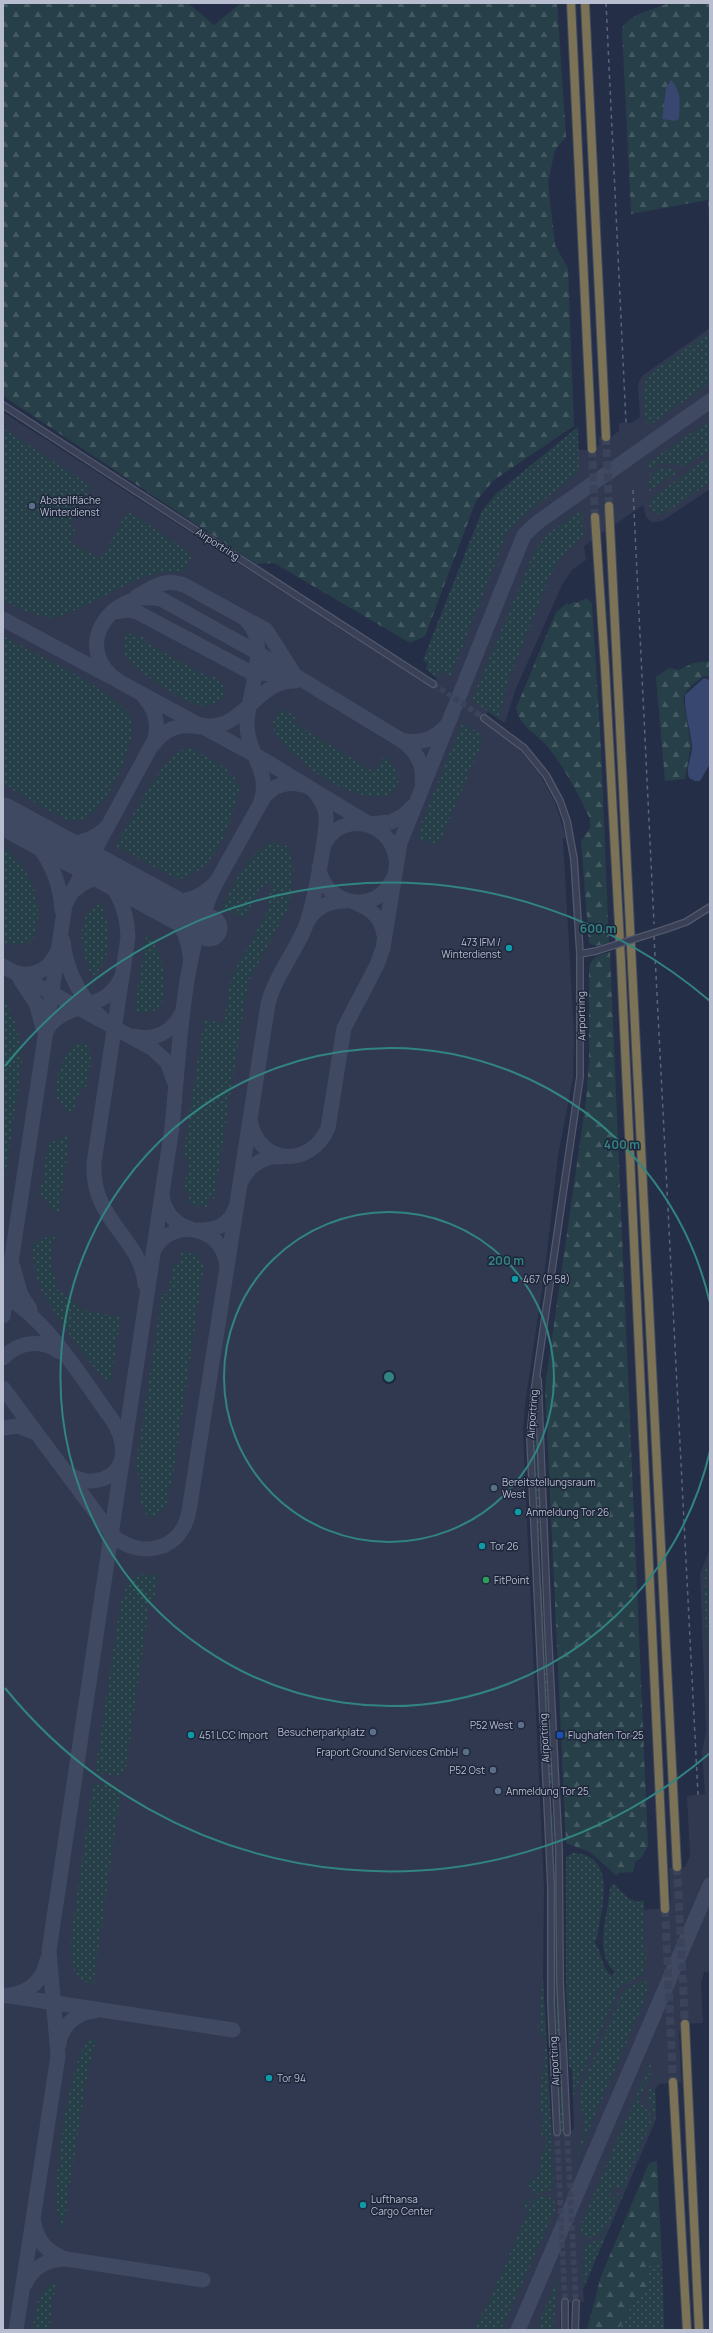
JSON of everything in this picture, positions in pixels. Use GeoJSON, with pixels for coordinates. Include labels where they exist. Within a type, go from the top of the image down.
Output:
{"type":"FeatureCollection","features":[{"type":"Feature","properties":{"kind":"highway"},"geometry":{"type":"LineString","coordinates":[[571,3],[592,449]]}},
{"type":"Feature","properties":{"kind":"highway"},"geometry":{"type":"LineString","coordinates":[[585,3],[606,437]]}},
{"type":"Feature","properties":{"kind":"highway"},"geometry":{"type":"LineString","coordinates":[[609,506],[677,1867]]}},
{"type":"Feature","properties":{"kind":"highway"},"geometry":{"type":"LineString","coordinates":[[595,517],[605,667],[621,962],[665,1909]]}},
{"type":"Feature","properties":{"kind":"highway"},"geometry":{"type":"LineString","coordinates":[[684,2024],[699,2330]]}},
{"type":"Feature","properties":{"kind":"highway"},"geometry":{"type":"LineString","coordinates":[[673,2082],[686,2330]]}},
{"type":"Feature","properties":{"kind":"street","name":"Airportring"},"geometry":{"type":"LineString","coordinates":[[3,405],[433,684]]}},
{"type":"Feature","properties":{"kind":"street","name":"Airportring"},"geometry":{"type":"LineString","coordinates":[[484,718],[509,735],[530,754],[546,775],[560,801],[572,839],[580,954],[580,1076],[531,1417],[530,1456],[551,1886],[551,2003],[557,2132]]}},
{"type":"Feature","properties":{"kind":"street"},"geometry":{"type":"LineString","coordinates":[[580,954],[596,951],[686,922],[710,907]]}},
{"type":"Feature","properties":{"kind":"street","name":"Airportring"},"geometry":{"type":"LineString","coordinates":[[541,1344],[538,1383],[539,1422],[559,1850],[560,1981],[567,2132]]}},
{"type":"Feature","properties":{"kind":"street"},"geometry":{"type":"LineString","coordinates":[[564,2330],[565,2302]]}},
{"type":"Feature","properties":{"kind":"street"},"geometry":{"type":"LineString","coordinates":[[575,2330],[576,2303]]}},
{"type":"Feature","properties":{"kind":"shaded area"},"geometry":{"type":"Polygon","coordinates":[[[710,328],[710,489],[662,521],[652,522],[646,517],[643,505],[584,546],[586,560],[572,570],[562,585],[515,691],[505,723],[488,712],[482,721],[517,747],[539,773],[555,802],[566,838],[563,839],[574,1034],[573,1078],[558,1156],[545,1269],[525,1405],[523,1435],[544,1887],[543,1977],[552,2133],[571,2132],[574,2127],[573,2097],[639,1943],[645,1941],[644,1910],[667,1908],[671,1900],[669,1868],[685,1867],[690,1856],[687,1796],[705,1794],[702,1752],[706,1731],[700,1573],[710,1549],[710,1972],[704,1972],[701,1983],[703,2023],[683,2024],[679,2032],[681,2082],[659,2084],[655,2090],[656,2119],[583,2289],[584,2302],[564,2303],[561,2308],[560,2330],[3,2330],[3,412],[431,687],[437,678],[426,669],[428,663],[423,660],[482,511],[497,493],[578,427],[578,450],[592,450],[599,445],[599,437],[611,437],[619,431],[619,423],[631,423],[640,417],[638,384],[642,376],[710,328]]]}},
{"type":"Feature","properties":{"kind":"green space"},"geometry":{"type":"Polygon","coordinates":[[[3,3],[188,3],[214,25],[241,3],[557,3],[566,137],[555,150],[548,182],[555,245],[568,268],[574,426],[494,480],[476,501],[425,636],[410,643],[274,563],[256,564],[3,396],[3,3]]]}},
{"type":"Feature","properties":{"kind":"green space"},"geometry":{"type":"Polygon","coordinates":[[[669,3],[710,3],[710,251],[708,200],[631,214],[622,29],[630,19],[669,3]]]}},
{"type":"Feature","properties":{"kind":"green space"},"geometry":{"type":"Polygon","coordinates":[[[710,332],[710,383],[647,427],[643,399],[646,379],[651,373],[710,332]]]}},
{"type":"Feature","properties":{"kind":"green space"},"geometry":{"type":"Polygon","coordinates":[[[710,420],[710,449],[686,466],[660,463],[649,470],[648,463],[710,420]]]}},
{"type":"Feature","properties":{"kind":"green space"},"geometry":{"type":"Polygon","coordinates":[[[578,427],[579,472],[521,518],[507,534],[451,676],[441,671],[437,678],[426,669],[428,663],[423,660],[482,511],[497,493],[578,427]]]}},
{"type":"Feature","properties":{"kind":"green space"},"geometry":{"type":"Polygon","coordinates":[[[3,428],[89,485],[89,491],[70,527],[76,531],[70,542],[101,559],[126,514],[132,513],[188,552],[192,557],[183,573],[168,572],[154,574],[126,585],[85,606],[54,618],[33,614],[3,601],[3,428]]]}},
{"type":"Feature","properties":{"kind":"green space"},"geometry":{"type":"Polygon","coordinates":[[[710,456],[710,482],[665,513],[657,514],[651,510],[648,501],[710,456]]]}},
{"type":"Feature","properties":{"kind":"green space"},"geometry":{"type":"Polygon","coordinates":[[[663,467],[675,470],[677,473],[649,491],[650,474],[663,467]]]}},
{"type":"Feature","properties":{"kind":"green space"},"geometry":{"type":"Polygon","coordinates":[[[581,510],[583,536],[561,557],[550,576],[508,681],[499,719],[472,700],[535,550],[549,533],[581,510]]]}},
{"type":"Feature","properties":{"kind":"green space"},"geometry":{"type":"Polygon","coordinates":[[[587,598],[592,603],[601,749],[609,943],[596,946],[589,943],[581,841],[590,828],[590,819],[560,763],[547,746],[528,729],[520,719],[516,708],[556,612],[567,603],[569,605],[575,601],[576,603],[587,598]]]}},
{"type":"Feature","properties":{"kind":"green space"},"geometry":{"type":"Polygon","coordinates":[[[126,633],[147,638],[145,642],[212,679],[214,676],[225,688],[224,697],[216,703],[207,706],[199,705],[188,701],[164,688],[141,671],[126,657],[123,651],[123,645],[126,633]]]}},
{"type":"Feature","properties":{"kind":"green space"},"geometry":{"type":"Polygon","coordinates":[[[3,636],[91,684],[122,706],[130,716],[132,725],[131,737],[128,751],[122,766],[101,805],[89,816],[75,821],[67,820],[3,784],[3,636]]]}},
{"type":"Feature","properties":{"kind":"green space"},"geometry":{"type":"Polygon","coordinates":[[[710,661],[710,677],[704,676],[694,683],[686,692],[683,699],[691,745],[685,779],[665,781],[656,677],[669,668],[679,670],[693,663],[710,661]]]}},
{"type":"Feature","properties":{"kind":"green space"},"geometry":{"type":"Polygon","coordinates":[[[283,709],[297,718],[294,723],[374,772],[384,755],[394,766],[397,772],[398,783],[396,788],[391,793],[383,797],[367,796],[337,786],[323,778],[298,758],[276,735],[273,724],[274,720],[277,714],[283,709]]]}},
{"type":"Feature","properties":{"kind":"green space"},"geometry":{"type":"Polygon","coordinates":[[[462,723],[481,734],[482,743],[439,844],[418,839],[421,824],[462,723]]]}},
{"type":"Feature","properties":{"kind":"green space"},"geometry":{"type":"Polygon","coordinates":[[[187,748],[193,749],[229,770],[227,773],[235,777],[233,781],[240,785],[233,813],[220,843],[212,856],[202,867],[191,875],[177,879],[116,846],[138,806],[157,776],[177,753],[187,748]]]}},
{"type":"Feature","properties":{"kind":"green space"},"geometry":{"type":"Polygon","coordinates":[[[272,842],[287,846],[293,858],[294,874],[288,908],[248,982],[214,1199],[208,1198],[207,1207],[189,1204],[190,1192],[184,1190],[189,1159],[183,1157],[204,1020],[224,1023],[231,977],[267,913],[271,883],[260,888],[244,919],[222,907],[242,870],[256,853],[264,846],[272,842]]]}},
{"type":"Feature","properties":{"kind":"green space"},"geometry":{"type":"Polygon","coordinates":[[[3,845],[21,864],[28,875],[37,899],[37,925],[34,938],[24,944],[3,943],[3,845]]]}},
{"type":"Feature","properties":{"kind":"green space"},"geometry":{"type":"Polygon","coordinates":[[[101,903],[108,931],[107,951],[100,969],[93,977],[85,958],[82,936],[83,926],[86,917],[92,909],[101,903]]]}},
{"type":"Feature","properties":{"kind":"green space"},"geometry":{"type":"Polygon","coordinates":[[[147,932],[154,942],[163,969],[165,984],[164,997],[159,1007],[149,1012],[134,1012],[147,932]]]}},
{"type":"Feature","properties":{"kind":"green space"},"geometry":{"type":"Polygon","coordinates":[[[610,952],[648,1846],[641,1858],[635,1862],[633,1872],[619,1873],[617,1876],[590,1852],[566,1843],[545,1387],[586,1100],[589,1062],[589,967],[594,958],[610,952]]]}},
{"type":"Feature","properties":{"kind":"green space"},"geometry":{"type":"Polygon","coordinates":[[[3,998],[8,1006],[17,1030],[22,1064],[3,1192],[3,998]]]}},
{"type":"Feature","properties":{"kind":"green space"},"geometry":{"type":"Polygon","coordinates":[[[80,1042],[86,1045],[89,1049],[91,1061],[86,1088],[81,1088],[73,1115],[67,1111],[55,1096],[57,1081],[64,1058],[68,1051],[80,1042]]]}},
{"type":"Feature","properties":{"kind":"green space"},"geometry":{"type":"Polygon","coordinates":[[[70,1135],[59,1213],[51,1208],[40,1194],[48,1144],[70,1135]]]}},
{"type":"Feature","properties":{"kind":"green space"},"geometry":{"type":"Polygon","coordinates":[[[55,1234],[51,1262],[58,1290],[87,1311],[121,1317],[111,1381],[108,1382],[102,1377],[93,1366],[50,1305],[39,1285],[34,1264],[33,1243],[55,1234]]]}},
{"type":"Feature","properties":{"kind":"green space"},"geometry":{"type":"Polygon","coordinates":[[[181,1252],[199,1255],[199,1263],[204,1264],[172,1484],[170,1484],[166,1506],[154,1517],[147,1516],[140,1500],[138,1471],[135,1471],[162,1294],[168,1294],[173,1264],[179,1264],[181,1252]]]}},
{"type":"Feature","properties":{"kind":"green space"},"geometry":{"type":"Polygon","coordinates":[[[536,1404],[541,1541],[538,1541],[533,1430],[536,1404]]]}},
{"type":"Feature","properties":{"kind":"green space"},"geometry":{"type":"Polygon","coordinates":[[[710,1558],[705,1586],[710,1587],[710,1720],[704,1575],[710,1558]]]}},
{"type":"Feature","properties":{"kind":"green space"},"geometry":{"type":"Polygon","coordinates":[[[540,1562],[553,1784],[549,1784],[540,1562]]]}},
{"type":"Feature","properties":{"kind":"green space"},"geometry":{"type":"Polygon","coordinates":[[[140,1574],[158,1575],[155,1599],[150,1602],[146,1613],[148,1614],[126,1768],[120,1776],[95,1773],[121,1602],[128,1585],[140,1574]]]}},
{"type":"Feature","properties":{"kind":"green space"},"geometry":{"type":"Polygon","coordinates":[[[93,1783],[114,1787],[119,1793],[120,1797],[93,1986],[75,1975],[70,1945],[93,1783]]]}},
{"type":"Feature","properties":{"kind":"green space"},"geometry":{"type":"Polygon","coordinates":[[[553,1813],[560,2045],[558,2046],[556,2044],[551,1814],[553,1813]]]}},
{"type":"Feature","properties":{"kind":"green space"},"geometry":{"type":"Polygon","coordinates":[[[573,1853],[588,1856],[597,1863],[602,1874],[604,1887],[603,1900],[597,1939],[594,1942],[599,1950],[605,1968],[612,1976],[615,1972],[608,1964],[604,1954],[603,1943],[610,1888],[614,1884],[628,1898],[637,1902],[644,1900],[646,1963],[644,1974],[620,1987],[573,2097],[572,2070],[569,2066],[566,1977],[566,1857],[573,1853]]]}},
{"type":"Feature","properties":{"kind":"green space"},"geometry":{"type":"Polygon","coordinates":[[[543,1977],[554,2180],[551,2190],[534,2195],[525,2210],[522,2209],[523,2200],[529,2201],[534,2190],[528,2187],[531,2177],[537,2178],[543,2148],[546,2147],[546,2136],[541,2137],[543,2112],[538,2111],[546,2041],[538,2030],[543,1977]]]}},
{"type":"Feature","properties":{"kind":"green space"},"geometry":{"type":"Polygon","coordinates":[[[642,1981],[647,1982],[645,1985],[648,1985],[648,1992],[578,2155],[584,2127],[580,2090],[624,1989],[642,1981]]]}},
{"type":"Feature","properties":{"kind":"green space"},"geometry":{"type":"Polygon","coordinates":[[[88,2040],[96,2040],[88,2070],[63,2229],[58,2215],[57,2193],[58,2165],[62,2134],[74,2076],[81,2054],[88,2040]]]}},
{"type":"Feature","properties":{"kind":"green space"},"geometry":{"type":"Polygon","coordinates":[[[559,2055],[561,2057],[564,2133],[560,2133],[557,2056],[559,2055]]]}},
{"type":"Feature","properties":{"kind":"green space"},"geometry":{"type":"Polygon","coordinates":[[[651,2062],[651,2072],[638,2103],[650,2110],[651,2122],[623,2189],[614,2187],[609,2196],[615,2199],[618,2193],[620,2196],[607,2226],[597,2236],[590,2238],[582,2236],[581,2224],[651,2062]]]}},
{"type":"Feature","properties":{"kind":"green space"},"geometry":{"type":"Polygon","coordinates":[[[650,2088],[655,2090],[656,2119],[583,2289],[583,2246],[600,2239],[607,2231],[654,2123],[654,2114],[649,2103],[650,2088]]]}},
{"type":"Feature","properties":{"kind":"green space"},"geometry":{"type":"Polygon","coordinates":[[[657,2161],[662,2262],[646,2267],[649,2285],[631,2307],[618,2330],[587,2330],[601,2276],[649,2163],[657,2161]]]}},
{"type":"Feature","properties":{"kind":"green space"},"geometry":{"type":"Polygon","coordinates":[[[542,2195],[554,2199],[555,2210],[507,2317],[500,2330],[473,2330],[488,2304],[534,2199],[542,2195]]]}},
{"type":"Feature","properties":{"kind":"green space"},"geometry":{"type":"Polygon","coordinates":[[[662,2262],[664,2330],[618,2330],[631,2307],[649,2285],[646,2267],[662,2262]]]}},
{"type":"Feature","properties":{"kind":"green space"},"geometry":{"type":"Polygon","coordinates":[[[558,2278],[553,2330],[536,2330],[537,2328],[558,2278]]]}},
{"type":"Feature","properties":{"kind":"green space"},"geometry":{"type":"Polygon","coordinates":[[[56,2282],[49,2330],[33,2330],[36,2309],[41,2295],[45,2289],[56,2282]]]}},
{"type":"Feature","properties":{"kind":"water"},"geometry":{"type":"Polygon","coordinates":[[[671,80],[675,84],[680,98],[679,119],[675,121],[662,119],[666,88],[671,80]]]}},
{"type":"Feature","properties":{"kind":"water"},"geometry":{"type":"Polygon","coordinates":[[[704,678],[710,680],[710,764],[700,781],[695,781],[689,778],[688,774],[688,765],[692,745],[685,708],[685,695],[704,678]]]}},
{"type":"Feature","properties":{"kind":"taxiway"},"geometry":{"type":"LineString","coordinates":[[250,1120],[255,1135],[263,1146],[273,1153],[285,1156],[298,1155],[309,1150],[320,1141],[328,1128],[344,1028],[377,965],[383,948],[400,843],[524,535],[538,522],[710,401]]}},
{"type":"Feature","properties":{"kind":"taxiway"},"geometry":{"type":"LineString","coordinates":[[136,597],[160,584],[179,583],[186,586],[266,630],[293,672]]}},
{"type":"Feature","properties":{"kind":"taxiway"},"geometry":{"type":"LineString","coordinates":[[412,807],[403,816],[391,822],[369,824],[264,760],[120,682],[105,669],[98,654],[97,639],[102,624],[112,612],[126,603],[143,598],[161,599],[258,653],[401,740],[411,748],[418,758],[422,769],[422,782]]}},
{"type":"Feature","properties":{"kind":"taxiway"},"geometry":{"type":"LineString","coordinates":[[113,612],[129,610],[137,612],[250,672],[293,676]]}},
{"type":"Feature","properties":{"kind":"taxiway"},"geometry":{"type":"LineString","coordinates":[[3,619],[109,676]]}},
{"type":"Feature","properties":{"kind":"taxiway"},"geometry":{"type":"LineString","coordinates":[[247,621],[254,630],[257,642],[258,655],[247,725],[248,735],[263,781],[261,801]]}},
{"type":"Feature","properties":{"kind":"taxiway"},"geometry":{"type":"LineString","coordinates":[[201,725],[215,726],[228,722],[270,689],[281,683],[295,681]]}},
{"type":"Feature","properties":{"kind":"taxiway"},"geometry":{"type":"LineString","coordinates":[[3,1316],[65,905],[155,739],[157,727],[155,716],[151,706],[144,697]]}},
{"type":"Feature","properties":{"kind":"taxiway"},"geometry":{"type":"LineString","coordinates":[[153,745],[157,739],[173,728],[185,726],[199,727]]}},
{"type":"Feature","properties":{"kind":"taxiway"},"geometry":{"type":"LineString","coordinates":[[401,740],[413,742],[425,740],[435,736],[445,727]]}},
{"type":"Feature","properties":{"kind":"taxiway"},"geometry":{"type":"LineString","coordinates":[[160,901],[184,900],[198,896],[205,892],[217,881],[264,797],[276,787],[281,785],[302,785]]}},
{"type":"Feature","properties":{"kind":"taxiway"},"geometry":{"type":"LineString","coordinates":[[3,1388],[114,1537],[137,1548],[149,1549],[160,1547],[170,1542],[179,1534],[185,1524],[189,1511],[268,1004],[275,985],[300,939],[308,920],[319,873],[326,815],[325,808],[314,791]]}},
{"type":"Feature","properties":{"kind":"taxiway"},"geometry":{"type":"LineString","coordinates":[[7,818],[19,826],[46,857],[57,883],[62,911]]}},
{"type":"Feature","properties":{"kind":"taxiway"},"geometry":{"type":"LineString","coordinates":[[323,847],[331,835],[340,827],[352,824],[364,824],[375,828],[385,835],[392,846],[396,859]]}},
{"type":"Feature","properties":{"kind":"taxiway"},"geometry":{"type":"LineString","coordinates":[[44,838],[60,843],[76,843],[92,838],[106,828]]}},
{"type":"Feature","properties":{"kind":"taxiway"},"geometry":{"type":"LineString","coordinates":[[89,862],[106,878],[118,895],[125,915],[128,937],[94,1163],[95,1183],[100,1200],[134,1253],[141,1267],[145,1284]]}},
{"type":"Feature","properties":{"kind":"taxiway"},"geometry":{"type":"LineString","coordinates":[[319,867],[323,880],[330,890],[340,897],[351,901],[363,902],[374,898],[384,891],[392,880]]}},
{"type":"Feature","properties":{"kind":"taxiway"},"geometry":{"type":"LineString","coordinates":[[75,890],[80,885],[92,879],[98,878],[112,878],[125,882]]}},
{"type":"Feature","properties":{"kind":"taxiway"},"geometry":{"type":"LineString","coordinates":[[16,2330],[58,2056],[49,1951],[172,1127],[180,1033],[189,969],[205,908],[217,881]]}},
{"type":"Feature","properties":{"kind":"taxiway"},"geometry":{"type":"LineString","coordinates":[[160,901],[176,919],[184,932],[190,955]]}},
{"type":"Feature","properties":{"kind":"taxiway"},"geometry":{"type":"LineString","coordinates":[[308,921],[315,912],[324,906],[334,902],[345,901]]}},
{"type":"Feature","properties":{"kind":"taxiway"},"geometry":{"type":"LineString","coordinates":[[356,903],[371,911],[375,915],[381,924],[384,935]]}},
{"type":"Feature","properties":{"kind":"taxiway"},"geometry":{"type":"LineString","coordinates":[[63,941],[68,964],[77,986],[90,1006],[107,1023]]}},
{"type":"Feature","properties":{"kind":"taxiway"},"geometry":{"type":"LineString","coordinates":[[17,973],[36,973],[46,967],[57,952]]}},
{"type":"Feature","properties":{"kind":"taxiway"},"geometry":{"type":"LineString","coordinates":[[3,966],[153,1049],[167,1062],[174,1081]]}},
{"type":"Feature","properties":{"kind":"taxiway"},"geometry":{"type":"LineString","coordinates":[[46,1032],[53,1022],[62,1015],[105,997],[114,989],[121,978]]}},
{"type":"Feature","properties":{"kind":"taxiway"},"geometry":{"type":"LineString","coordinates":[[20,979],[36,1003],[43,1028]]}},
{"type":"Feature","properties":{"kind":"taxiway"},"geometry":{"type":"LineString","coordinates":[[134,1036],[149,1037],[162,1034],[178,1020],[182,1013]]}},
{"type":"Feature","properties":{"kind":"taxiway"},"geometry":{"type":"LineString","coordinates":[[241,1182],[248,1171],[257,1163],[269,1158],[282,1157]]}},
{"type":"Feature","properties":{"kind":"taxiway"},"geometry":{"type":"LineString","coordinates":[[162,1196],[168,1213],[180,1224],[191,1229]]}},
{"type":"Feature","properties":{"kind":"taxiway"},"geometry":{"type":"LineString","coordinates":[[198,1230],[221,1226],[229,1219],[235,1209]]}},
{"type":"Feature","properties":{"kind":"taxiway"},"geometry":{"type":"LineString","coordinates":[[153,1252],[161,1241],[170,1234],[182,1230],[194,1230],[205,1233],[215,1240],[222,1250],[226,1262]]}},
{"type":"Feature","properties":{"kind":"taxiway"},"geometry":{"type":"LineString","coordinates":[[13,1267],[21,1295],[30,1309]]}},
{"type":"Feature","properties":{"kind":"taxiway"},"geometry":{"type":"LineString","coordinates":[[3,1296],[19,1305],[49,1334],[90,1388],[113,1421],[119,1434],[122,1443],[122,1457],[119,1465],[108,1477],[92,1481],[76,1478],[69,1474]]}},
{"type":"Feature","properties":{"kind":"taxiway"},"geometry":{"type":"LineString","coordinates":[[3,1358],[16,1348],[31,1344],[46,1345],[60,1352]]}},
{"type":"Feature","properties":{"kind":"taxiway"},"geometry":{"type":"LineString","coordinates":[[3,1428],[18,1426],[36,1433]]}},
{"type":"Feature","properties":{"kind":"taxiway"},"geometry":{"type":"LineString","coordinates":[[518,2330],[710,1885]]}},
{"type":"Feature","properties":{"kind":"taxiway"},"geometry":{"type":"LineString","coordinates":[[11,1995],[24,1991],[35,1984],[43,1973],[47,1960]]}},
{"type":"Feature","properties":{"kind":"taxiway"},"geometry":{"type":"LineString","coordinates":[[3,1995],[233,2030]]}},
{"type":"Feature","properties":{"kind":"taxiway"},"geometry":{"type":"LineString","coordinates":[[59,2044],[63,2031],[71,2021],[82,2014],[95,2011]]}},
{"type":"Feature","properties":{"kind":"taxiway"},"geometry":{"type":"LineString","coordinates":[[34,2223],[35,2230],[44,2246],[60,2257],[203,2280]]}},
{"type":"Feature","properties":{"kind":"taxiway"},"geometry":{"type":"LineString","coordinates":[[25,2284],[32,2273],[42,2265],[47,2262],[66,2259]]}},
{"type":"Feature","properties":{"kind":"runway"},"geometry":{"type":"LineString","coordinates":[[3,816],[209,928]]}},
{"type":"Feature","properties":{"kind":"tunnel"},"geometry":{"type":"LineString","coordinates":[[606,437],[609,506]]}},
{"type":"Feature","properties":{"kind":"tunnel"},"geometry":{"type":"LineString","coordinates":[[592,449],[595,517]]}},
{"type":"Feature","properties":{"kind":"tunnel"},"geometry":{"type":"LineString","coordinates":[[433,684],[484,718]]}},
{"type":"Feature","properties":{"kind":"tunnel"},"geometry":{"type":"LineString","coordinates":[[677,1867],[685,2024]]}},
{"type":"Feature","properties":{"kind":"tunnel"},"geometry":{"type":"LineString","coordinates":[[665,1909],[673,2082]]}},
{"type":"Feature","properties":{"kind":"tunnel"},"geometry":{"type":"LineString","coordinates":[[557,2132],[565,2302]]}},
{"type":"Feature","properties":{"kind":"tunnel"},"geometry":{"type":"LineString","coordinates":[[567,2132],[576,2303]]}},
{"type":"Feature","properties":{"kind":"railway"},"geometry":{"type":"LineString","coordinates":[[606,3],[626,423]]}},
{"type":"Feature","properties":{"kind":"railway"},"geometry":{"type":"LineString","coordinates":[[633,490],[654,924]]}},
{"type":"Feature","properties":{"kind":"railway"},"geometry":{"type":"LineString","coordinates":[[654,936],[698,1795]]}},
{"type":"Feature","properties":{"kind":"place","name":"Abstellfläche Winterdienst"},"geometry":{"type":"Point","coordinates":[32,506]}},
{"type":"Feature","properties":{"kind":"place","name":"473 IFM / Winterdienst"},"geometry":{"type":"Point","coordinates":[509,948]}},
{"type":"Feature","properties":{"kind":"place","name":"467 (P 58)"},"geometry":{"type":"Point","coordinates":[515,1279]}},
{"type":"Feature","properties":{"kind":"place","name":"Bereitstellungsraum West"},"geometry":{"type":"Point","coordinates":[494,1488]}},
{"type":"Feature","properties":{"kind":"place","name":"Anmeldung Tor 26"},"geometry":{"type":"Point","coordinates":[518,1512]}},
{"type":"Feature","properties":{"kind":"place","name":"Tor 26"},"geometry":{"type":"Point","coordinates":[482,1546]}},
{"type":"Feature","properties":{"kind":"place","name":"FitPoint"},"geometry":{"type":"Point","coordinates":[486,1580]}},
{"type":"Feature","properties":{"kind":"place","name":"P52 West"},"geometry":{"type":"Point","coordinates":[521,1725]}},
{"type":"Feature","properties":{"kind":"place","name":"Besucherparkplatz"},"geometry":{"type":"Point","coordinates":[373,1732]}},
{"type":"Feature","properties":{"kind":"place","name":"451 LCC Import"},"geometry":{"type":"Point","coordinates":[191,1735]}},
{"type":"Feature","properties":{"kind":"place","name":"Flughafen Tor 25"},"geometry":{"type":"Point","coordinates":[560,1735]}},
{"type":"Feature","properties":{"kind":"place","name":"Fraport Ground Services GmbH"},"geometry":{"type":"Point","coordinates":[466,1752]}},
{"type":"Feature","properties":{"kind":"place","name":"P52 Ost"},"geometry":{"type":"Point","coordinates":[493,1770]}},
{"type":"Feature","properties":{"kind":"place","name":"Anmeldung Tor 25"},"geometry":{"type":"Point","coordinates":[498,1791]}},
{"type":"Feature","properties":{"kind":"place","name":"Tor 94"},"geometry":{"type":"Point","coordinates":[269,2078]}},
{"type":"Feature","properties":{"kind":"place","name":"Lufthansa Cargo Center"},"geometry":{"type":"Point","coordinates":[363,2205]}}]}
